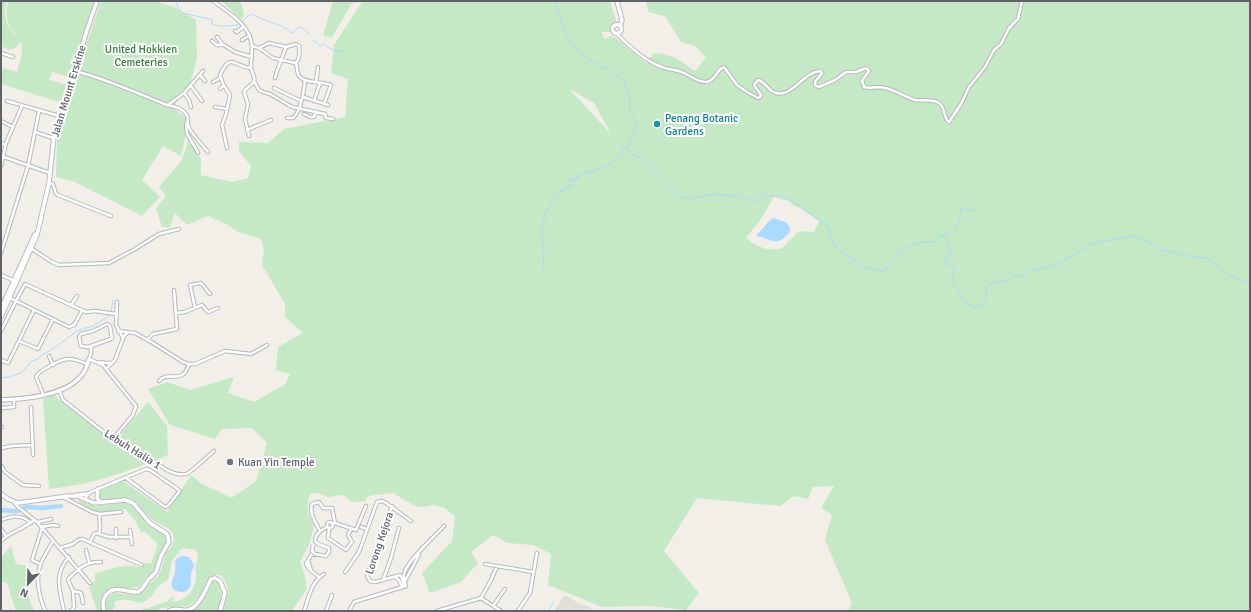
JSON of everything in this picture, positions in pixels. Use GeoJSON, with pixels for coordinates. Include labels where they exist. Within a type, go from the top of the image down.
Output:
{"type":"FeatureCollection","features":[{"type":"Feature","properties":{"kind":"main road","name":"Jalan Mount Erskine"},"geometry":{"type":"LineString","coordinates":[[1,309],[11,287],[32,249],[51,173],[53,138],[97,1]]}},
{"type":"Feature","properties":{"kind":"main road"},"geometry":{"type":"LineString","coordinates":[[617,1],[622,20],[620,26],[622,31],[617,34],[613,32],[613,27],[617,25],[620,26]]}},
{"type":"Feature","properties":{"kind":"main road","name":"Jalan Mount Erskine"},"geometry":{"type":"LineString","coordinates":[[1,317],[10,298],[21,265],[38,229]]}},
{"type":"Feature","properties":{"kind":"main road"},"geometry":{"type":"LineString","coordinates":[[21,265],[32,249],[32,241]]}},
{"type":"Feature","properties":{"kind":"main road"},"geometry":{"type":"LineString","coordinates":[[1,309],[8,298],[10,298],[9,296],[12,290],[11,287]]}},
{"type":"Feature","properties":{"kind":"main road"},"geometry":{"type":"LineString","coordinates":[[1,400],[43,394],[59,390],[77,380],[83,374],[89,359]]}},
{"type":"Feature","properties":{"kind":"main road"},"geometry":{"type":"LineString","coordinates":[[98,490],[96,496],[101,503]]}},
{"type":"Feature","properties":{"kind":"main road"},"geometry":{"type":"LineString","coordinates":[[1,494],[14,502],[27,502],[90,493]]}},
{"type":"Feature","properties":{"kind":"main road"},"geometry":{"type":"LineString","coordinates":[[74,496],[101,503],[122,500],[133,503],[150,523],[165,532],[169,538],[168,545],[161,556],[159,566],[154,576],[148,580],[138,592],[111,590],[104,600],[104,611]]}},
{"type":"Feature","properties":{"kind":"main road"},"geometry":{"type":"LineString","coordinates":[[169,611],[174,608],[188,610],[202,597],[211,579],[215,578],[220,581],[225,593],[220,611]]}},
{"type":"Feature","properties":{"kind":"street"},"geometry":{"type":"LineString","coordinates":[[213,1],[239,21],[250,35],[252,46],[250,68],[255,78],[254,81],[259,90],[270,94],[292,107],[325,114],[326,118],[333,119]]}},
{"type":"Feature","properties":{"kind":"street"},"geometry":{"type":"LineString","coordinates":[[617,34],[650,62],[664,68],[686,73],[698,81],[704,82],[711,80],[721,68],[724,67],[737,85],[758,98],[761,95],[754,85],[758,80],[763,82],[771,90],[778,93],[787,92],[793,89],[803,78],[815,72],[820,71],[822,74],[815,82],[815,85],[819,87],[835,80],[841,74],[846,72],[856,72],[866,68],[869,71],[862,81],[864,87],[888,88],[916,100],[936,102],[942,106],[946,119],[949,122],[961,104],[969,87],[985,67],[994,50],[1001,44],[1009,28],[1018,19],[1022,1]]}},
{"type":"Feature","properties":{"kind":"street"},"geometry":{"type":"LineString","coordinates":[[235,31],[237,32],[243,25]]}},
{"type":"Feature","properties":{"kind":"street"},"geometry":{"type":"LineString","coordinates":[[242,40],[250,35]]}},
{"type":"Feature","properties":{"kind":"street"},"geometry":{"type":"LineString","coordinates":[[217,37],[224,45],[235,52],[252,57]]}},
{"type":"Feature","properties":{"kind":"street"},"geometry":{"type":"LineString","coordinates":[[212,41],[219,46],[224,45]]}},
{"type":"Feature","properties":{"kind":"street"},"geometry":{"type":"LineString","coordinates":[[259,48],[269,43],[286,47],[295,43],[299,46],[299,60],[296,63],[298,75],[305,80],[331,85],[324,104]]}},
{"type":"Feature","properties":{"kind":"street"},"geometry":{"type":"LineString","coordinates":[[252,46],[259,48],[273,58],[296,63]]}},
{"type":"Feature","properties":{"kind":"street"},"geometry":{"type":"LineString","coordinates":[[275,78],[280,60],[286,47]]}},
{"type":"Feature","properties":{"kind":"street"},"geometry":{"type":"LineString","coordinates":[[1,52],[12,57]]}},
{"type":"Feature","properties":{"kind":"street"},"geometry":{"type":"LineString","coordinates":[[213,82],[220,78],[224,66],[230,62],[250,68]]}},
{"type":"Feature","properties":{"kind":"street"},"geometry":{"type":"LineString","coordinates":[[316,82],[318,67]]}},
{"type":"Feature","properties":{"kind":"street"},"geometry":{"type":"LineString","coordinates":[[75,71],[116,84],[168,105],[180,108],[187,114],[189,128],[208,152]]}},
{"type":"Feature","properties":{"kind":"street"},"geometry":{"type":"LineString","coordinates":[[168,105],[184,93],[203,71]]}},
{"type":"Feature","properties":{"kind":"street"},"geometry":{"type":"LineString","coordinates":[[200,75],[205,81]]}},
{"type":"Feature","properties":{"kind":"street"},"geometry":{"type":"LineString","coordinates":[[220,78],[230,95],[222,125],[227,148]]}},
{"type":"Feature","properties":{"kind":"street"},"geometry":{"type":"LineString","coordinates":[[287,118],[295,118],[303,97],[305,80]]}},
{"type":"Feature","properties":{"kind":"street"},"geometry":{"type":"LineString","coordinates":[[249,136],[245,119],[248,104],[244,92],[254,81]]}},
{"type":"Feature","properties":{"kind":"street"},"geometry":{"type":"LineString","coordinates":[[314,101],[320,82]]}},
{"type":"Feature","properties":{"kind":"street"},"geometry":{"type":"LineString","coordinates":[[220,89],[224,85]]}},
{"type":"Feature","properties":{"kind":"street"},"geometry":{"type":"LineString","coordinates":[[191,86],[202,101]]}},
{"type":"Feature","properties":{"kind":"street"},"geometry":{"type":"LineString","coordinates":[[274,88],[301,101]]}},
{"type":"Feature","properties":{"kind":"street"},"geometry":{"type":"LineString","coordinates":[[184,93],[189,100],[191,107]]}},
{"type":"Feature","properties":{"kind":"street"},"geometry":{"type":"LineString","coordinates":[[303,97],[328,105]]}},
{"type":"Feature","properties":{"kind":"street"},"geometry":{"type":"LineString","coordinates":[[7,101],[56,115]]}},
{"type":"Feature","properties":{"kind":"street"},"geometry":{"type":"LineString","coordinates":[[1,166],[6,145],[22,106]]}},
{"type":"Feature","properties":{"kind":"street"},"geometry":{"type":"LineString","coordinates":[[215,107],[227,109]]}},
{"type":"Feature","properties":{"kind":"street"},"geometry":{"type":"LineString","coordinates":[[1,253],[28,166],[39,111]]}},
{"type":"Feature","properties":{"kind":"street"},"geometry":{"type":"LineString","coordinates":[[304,114],[314,117],[316,112]]}},
{"type":"Feature","properties":{"kind":"street"},"geometry":{"type":"LineString","coordinates":[[247,130],[271,120]]}},
{"type":"Feature","properties":{"kind":"street"},"geometry":{"type":"LineString","coordinates":[[1,121],[13,127]]}},
{"type":"Feature","properties":{"kind":"street"},"geometry":{"type":"LineString","coordinates":[[187,122],[185,128],[198,154]]}},
{"type":"Feature","properties":{"kind":"street"},"geometry":{"type":"LineString","coordinates":[[34,132],[53,138]]}},
{"type":"Feature","properties":{"kind":"street"},"geometry":{"type":"LineString","coordinates":[[1,143],[6,145]]}},
{"type":"Feature","properties":{"kind":"street"},"geometry":{"type":"LineString","coordinates":[[2,157],[51,173]]}},
{"type":"Feature","properties":{"kind":"street"},"geometry":{"type":"LineString","coordinates":[[49,183],[53,184],[56,194],[111,216]]}},
{"type":"Feature","properties":{"kind":"street"},"geometry":{"type":"LineString","coordinates":[[32,249],[59,265],[108,263],[159,234],[178,229]]}},
{"type":"Feature","properties":{"kind":"street"},"geometry":{"type":"LineString","coordinates":[[1,275],[15,282]]}},
{"type":"Feature","properties":{"kind":"street"},"geometry":{"type":"LineString","coordinates":[[195,308],[190,285],[201,283],[210,294]]}},
{"type":"Feature","properties":{"kind":"street"},"geometry":{"type":"LineString","coordinates":[[1,331],[16,300],[26,284],[82,311],[116,314]]}},
{"type":"Feature","properties":{"kind":"street"},"geometry":{"type":"LineString","coordinates":[[148,340],[153,334],[160,334],[177,329],[174,290]]}},
{"type":"Feature","properties":{"kind":"street"},"geometry":{"type":"LineString","coordinates":[[71,305],[77,296]]}},
{"type":"Feature","properties":{"kind":"street"},"geometry":{"type":"LineString","coordinates":[[10,298],[72,327],[82,311]]}},
{"type":"Feature","properties":{"kind":"street"},"geometry":{"type":"LineString","coordinates":[[117,302],[116,325],[123,339]]}},
{"type":"Feature","properties":{"kind":"street"},"geometry":{"type":"LineString","coordinates":[[176,313],[185,312],[202,305],[208,312],[218,308]]}},
{"type":"Feature","properties":{"kind":"street"},"geometry":{"type":"LineString","coordinates":[[1,360],[8,363],[34,310]]}},
{"type":"Feature","properties":{"kind":"street"},"geometry":{"type":"LineString","coordinates":[[19,341],[38,349],[53,319]]}},
{"type":"Feature","properties":{"kind":"street"},"geometry":{"type":"LineString","coordinates":[[109,324],[112,338],[91,346],[85,348],[81,346],[80,335],[109,324]]}},
{"type":"Feature","properties":{"kind":"street"},"geometry":{"type":"LineString","coordinates":[[118,331],[131,332],[148,340],[182,362],[189,364],[225,351],[251,354],[267,345]]}},
{"type":"Feature","properties":{"kind":"street"},"geometry":{"type":"LineString","coordinates":[[106,368],[113,362],[126,333],[131,332]]}},
{"type":"Feature","properties":{"kind":"street"},"geometry":{"type":"LineString","coordinates":[[91,346],[89,359],[103,365],[136,406],[133,414],[113,438]]}},
{"type":"Feature","properties":{"kind":"street"},"geometry":{"type":"LineString","coordinates":[[49,356],[53,365]]}},
{"type":"Feature","properties":{"kind":"street"},"geometry":{"type":"LineString","coordinates":[[43,394],[36,375],[39,372],[68,358],[87,364]]}},
{"type":"Feature","properties":{"kind":"street"},"geometry":{"type":"LineString","coordinates":[[96,362],[107,364],[113,362]]}},
{"type":"Feature","properties":{"kind":"street"},"geometry":{"type":"LineString","coordinates":[[159,381],[164,377],[182,376],[186,372],[189,364]]}},
{"type":"Feature","properties":{"kind":"street","name":"Lebuh Halia 1"},"geometry":{"type":"LineString","coordinates":[[59,390],[67,403],[113,438],[139,451],[167,470],[185,475],[189,474],[214,451]]}},
{"type":"Feature","properties":{"kind":"street"},"geometry":{"type":"LineString","coordinates":[[1,408],[14,407],[14,399]]}},
{"type":"Feature","properties":{"kind":"street"},"geometry":{"type":"LineString","coordinates":[[31,407],[34,455]]}},
{"type":"Feature","properties":{"kind":"street"},"geometry":{"type":"LineString","coordinates":[[1,448],[33,445]]}},
{"type":"Feature","properties":{"kind":"street"},"geometry":{"type":"LineString","coordinates":[[1,465],[5,472],[23,485],[39,486]]}},
{"type":"Feature","properties":{"kind":"street"},"geometry":{"type":"LineString","coordinates":[[86,500],[90,493],[146,469],[150,470],[179,490],[179,492],[168,506],[165,507],[126,478]]}},
{"type":"Feature","properties":{"kind":"street"},"geometry":{"type":"LineString","coordinates":[[62,496],[92,512],[100,514],[121,512]]}},
{"type":"Feature","properties":{"kind":"street"},"geometry":{"type":"LineString","coordinates":[[345,572],[356,558],[377,502],[382,501],[392,506],[411,521]]}},
{"type":"Feature","properties":{"kind":"street"},"geometry":{"type":"LineString","coordinates":[[14,502],[22,511],[37,522],[90,582]]}},
{"type":"Feature","properties":{"kind":"street"},"geometry":{"type":"LineString","coordinates":[[318,577],[306,564],[312,554],[326,556],[329,553],[330,550],[329,547],[318,543],[316,543],[313,546],[312,551],[315,554],[326,556],[330,552],[330,550],[327,546],[318,544],[316,541],[316,536],[320,531],[328,527],[332,527],[334,523],[332,508],[323,508],[319,502],[314,503],[311,506],[311,510],[320,531]]}},
{"type":"Feature","properties":{"kind":"street"},"geometry":{"type":"LineString","coordinates":[[334,523],[351,529],[357,529],[366,506]]}},
{"type":"Feature","properties":{"kind":"street","name":"Lorong Kejora"},"geometry":{"type":"LineString","coordinates":[[392,506],[376,553],[367,574],[367,579],[375,582],[395,577],[399,580],[403,587]]}},
{"type":"Feature","properties":{"kind":"street"},"geometry":{"type":"LineString","coordinates":[[99,533],[101,528],[99,521],[100,514]]}},
{"type":"Feature","properties":{"kind":"street"},"geometry":{"type":"LineString","coordinates":[[1,520],[18,516],[23,517],[31,523]]}},
{"type":"Feature","properties":{"kind":"street"},"geometry":{"type":"LineString","coordinates":[[1,541],[6,536],[34,520]]}},
{"type":"Feature","properties":{"kind":"street"},"geometry":{"type":"LineString","coordinates":[[37,522],[51,520]]}},
{"type":"Feature","properties":{"kind":"street"},"geometry":{"type":"LineString","coordinates":[[42,528],[54,524],[58,526]]}},
{"type":"Feature","properties":{"kind":"street"},"geometry":{"type":"LineString","coordinates":[[349,611],[354,602],[406,586],[405,581],[420,552],[444,526]]}},
{"type":"Feature","properties":{"kind":"street"},"geometry":{"type":"LineString","coordinates":[[328,527],[328,538],[346,550],[352,542],[348,535],[351,529]]}},
{"type":"Feature","properties":{"kind":"street"},"geometry":{"type":"LineString","coordinates":[[361,527],[367,529]]}},
{"type":"Feature","properties":{"kind":"street"},"geometry":{"type":"LineString","coordinates":[[40,564],[32,560],[42,528]]}},
{"type":"Feature","properties":{"kind":"street"},"geometry":{"type":"LineString","coordinates":[[383,580],[399,528]]}},
{"type":"Feature","properties":{"kind":"street"},"geometry":{"type":"LineString","coordinates":[[1,529],[6,536]]}},
{"type":"Feature","properties":{"kind":"street"},"geometry":{"type":"LineString","coordinates":[[116,529],[116,538]]}},
{"type":"Feature","properties":{"kind":"street"},"geometry":{"type":"LineString","coordinates":[[130,530],[132,544]]}},
{"type":"Feature","properties":{"kind":"street"},"geometry":{"type":"LineString","coordinates":[[90,542],[94,534],[99,533],[104,536],[116,538],[130,537]]}},
{"type":"Feature","properties":{"kind":"street"},"geometry":{"type":"LineString","coordinates":[[60,548],[73,544],[79,539],[90,542],[142,565]]}},
{"type":"Feature","properties":{"kind":"street"},"geometry":{"type":"LineString","coordinates":[[45,610],[41,603],[38,578],[40,564],[54,541]]}},
{"type":"Feature","properties":{"kind":"street"},"geometry":{"type":"LineString","coordinates":[[86,550],[89,562]]}},
{"type":"Feature","properties":{"kind":"street"},"geometry":{"type":"LineString","coordinates":[[518,611],[529,595],[537,553]]}},
{"type":"Feature","properties":{"kind":"street"},"geometry":{"type":"LineString","coordinates":[[64,611],[58,576],[62,566],[69,557]]}},
{"type":"Feature","properties":{"kind":"street"},"geometry":{"type":"LineString","coordinates":[[70,611],[74,606],[73,590],[68,580],[69,578],[89,562],[101,562]]}},
{"type":"Feature","properties":{"kind":"street"},"geometry":{"type":"LineString","coordinates":[[485,564],[533,572]]}},
{"type":"Feature","properties":{"kind":"street"},"geometry":{"type":"LineString","coordinates":[[437,611],[481,598],[497,566]]}},
{"type":"Feature","properties":{"kind":"street"},"geometry":{"type":"LineString","coordinates":[[304,611],[312,588],[318,577],[324,574]]}},
{"type":"Feature","properties":{"kind":"street"},"geometry":{"type":"LineString","coordinates":[[493,606],[505,589]]}},
{"type":"Feature","properties":{"kind":"street"},"geometry":{"type":"LineString","coordinates":[[73,590],[81,593],[83,603]]}},
{"type":"Feature","properties":{"kind":"street"},"geometry":{"type":"LineString","coordinates":[[326,611],[332,595]]}},
{"type":"Feature","properties":{"kind":"street"},"geometry":{"type":"LineString","coordinates":[[481,598],[501,611]]}},
{"type":"Feature","properties":{"kind":"shaded area"},"geometry":{"type":"Polygon","coordinates":[[[565,595],[580,604],[590,607],[593,611],[554,611],[565,595]]]}},
{"type":"Feature","properties":{"kind":"green space"},"geometry":{"type":"Polygon","coordinates":[[[1,1],[7,1],[5,12],[7,23],[13,33],[21,41],[16,48],[9,50],[1,46],[1,1]]]}},
{"type":"Feature","properties":{"kind":"green space"},"geometry":{"type":"Polygon","coordinates":[[[9,1],[94,1],[70,77],[52,72],[49,80],[68,85],[63,103],[1,84],[3,68],[17,72],[22,54],[21,41],[8,22],[6,12],[9,1]]]}},
{"type":"Feature","properties":{"kind":"green space","name":"United Hokkien Cemeteries"},"geometry":{"type":"Polygon","coordinates":[[[101,1],[155,1],[176,8],[196,20],[197,59],[190,83],[173,108],[189,120],[181,156],[163,146],[142,180],[160,197],[142,216],[75,182],[56,177],[57,141],[81,60],[101,1]]]}},
{"type":"Feature","properties":{"kind":"green space"},"geometry":{"type":"Polygon","coordinates":[[[222,1],[239,1],[242,5],[244,17],[241,20],[222,1]]]}},
{"type":"Feature","properties":{"kind":"green space"},"geometry":{"type":"Polygon","coordinates":[[[333,1],[610,1],[617,23],[613,25],[610,32],[601,32],[605,39],[611,36],[615,37],[646,63],[654,53],[659,53],[676,58],[695,71],[706,57],[695,46],[681,42],[665,16],[648,12],[646,1],[1250,1],[1250,611],[848,611],[852,603],[825,540],[832,515],[821,508],[834,486],[813,487],[808,499],[794,496],[780,506],[697,498],[664,551],[699,593],[686,610],[650,606],[602,607],[548,585],[551,554],[533,545],[507,543],[493,535],[471,552],[478,563],[461,582],[430,593],[422,573],[452,541],[455,517],[445,508],[434,505],[424,507],[415,506],[393,493],[368,496],[365,501],[352,502],[343,495],[327,497],[319,493],[310,494],[308,510],[314,526],[309,545],[300,562],[307,589],[292,611],[223,611],[228,589],[225,580],[221,575],[216,575],[212,576],[208,580],[200,595],[188,606],[162,608],[156,611],[138,611],[166,602],[173,596],[174,598],[171,602],[182,599],[190,594],[196,580],[198,558],[196,550],[182,548],[172,561],[168,580],[155,590],[152,596],[142,603],[127,600],[116,601],[113,603],[116,606],[111,611],[106,611],[107,600],[114,593],[135,595],[141,593],[158,576],[166,552],[171,547],[174,539],[173,533],[169,529],[151,519],[134,500],[125,497],[101,500],[98,495],[100,491],[123,481],[167,512],[191,475],[202,484],[233,497],[256,481],[267,443],[252,428],[222,429],[215,439],[170,425],[148,389],[167,382],[190,390],[234,377],[228,393],[254,402],[285,384],[290,374],[276,371],[278,347],[303,333],[285,317],[285,304],[262,265],[264,250],[261,239],[236,231],[228,225],[208,216],[187,225],[175,213],[170,227],[162,227],[156,208],[166,196],[159,187],[182,160],[189,139],[201,159],[201,175],[232,182],[248,178],[251,166],[239,151],[239,142],[268,143],[284,129],[345,117],[348,79],[331,73],[334,45],[362,2],[352,3],[332,37],[323,36],[333,1]],[[571,91],[611,134],[594,103],[571,91]],[[774,197],[761,219],[746,238],[762,248],[781,249],[799,231],[814,232],[819,221],[800,208],[792,205],[791,202],[774,197]]]}},
{"type":"Feature","properties":{"kind":"green space"},"geometry":{"type":"Polygon","coordinates":[[[56,395],[57,398],[114,442],[148,402],[167,426],[168,455],[95,481],[49,489],[43,399],[56,395]]]}},
{"type":"Feature","properties":{"kind":"green space"},"geometry":{"type":"Polygon","coordinates":[[[78,500],[96,507],[127,502],[134,507],[148,523],[167,537],[166,545],[160,552],[155,570],[145,578],[139,587],[112,588],[107,590],[103,594],[102,611],[94,611],[97,610],[89,588],[95,580],[95,574],[124,566],[142,568],[145,563],[151,563],[158,544],[145,532],[141,532],[135,520],[125,509],[100,512],[84,506],[78,500]]]}},
{"type":"Feature","properties":{"kind":"green space"},"geometry":{"type":"Polygon","coordinates":[[[11,546],[16,564],[30,566],[29,596],[32,607],[35,611],[16,611],[7,583],[1,581],[1,573],[3,571],[1,569],[1,558],[11,546]]]}},
{"type":"Feature","properties":{"kind":"green space"},"geometry":{"type":"Polygon","coordinates":[[[212,581],[218,582],[221,590],[221,600],[218,611],[190,611],[201,601],[212,581]]]}},
{"type":"Feature","properties":{"kind":"water"},"geometry":{"type":"Polygon","coordinates":[[[774,218],[787,223],[790,229],[786,236],[779,241],[772,241],[756,236],[770,220],[774,218]]]}},
{"type":"Feature","properties":{"kind":"water"},"geometry":{"type":"Polygon","coordinates":[[[182,556],[189,557],[194,565],[190,587],[184,592],[176,591],[172,587],[175,573],[175,561],[182,556]]]}},
{"type":"Feature","properties":{"kind":"waterway"},"geometry":{"type":"LineString","coordinates":[[176,1],[178,8],[183,13],[212,20],[212,24],[216,25],[225,26],[240,24],[252,14],[284,27],[293,33],[301,27],[309,34]]}},
{"type":"Feature","properties":{"kind":"waterway"},"geometry":{"type":"LineString","coordinates":[[558,1],[556,6],[566,34],[579,53],[600,66],[609,69],[624,81],[630,100],[629,108],[636,121],[634,132],[628,148],[633,155],[639,157],[652,167],[680,196],[691,199],[713,194],[734,195],[751,201],[767,195],[784,197],[800,206],[828,227],[831,238],[837,248],[845,254],[866,268],[884,271],[900,253],[910,245],[935,242],[939,236],[943,236],[950,246],[945,261],[946,264],[955,269],[952,280],[955,287],[967,304],[975,307],[984,305],[984,299],[987,296],[986,290],[989,284],[1009,280],[1013,275],[1017,277],[1020,274],[1025,276],[1029,271],[1058,264],[1094,243],[1132,236],[1150,242],[1157,248],[1164,251],[1193,257],[1207,258],[1230,276],[1250,283]]}},
{"type":"Feature","properties":{"kind":"waterway"},"geometry":{"type":"LineString","coordinates":[[313,40],[320,46],[323,44],[333,50],[345,52]]}},
{"type":"Feature","properties":{"kind":"waterway"},"geometry":{"type":"LineString","coordinates":[[543,269],[544,253],[542,231],[545,213],[563,188],[567,187],[572,182],[571,180],[607,166],[619,156],[624,148],[627,148]]}},
{"type":"Feature","properties":{"kind":"waterway"},"geometry":{"type":"LineString","coordinates":[[575,181],[578,177]]}},
{"type":"Feature","properties":{"kind":"waterway"},"geometry":{"type":"LineString","coordinates":[[567,178],[571,180]]}},
{"type":"Feature","properties":{"kind":"waterway"},"geometry":{"type":"LineString","coordinates":[[562,191],[572,187],[573,184]]}},
{"type":"Feature","properties":{"kind":"waterway"},"geometry":{"type":"LineString","coordinates":[[942,236],[956,228],[962,208],[975,211]]}},
{"type":"Feature","properties":{"kind":"waterway"},"geometry":{"type":"LineString","coordinates":[[950,251],[954,258]]}},
{"type":"Feature","properties":{"kind":"waterway"},"geometry":{"type":"LineString","coordinates":[[111,312],[113,300]]}},
{"type":"Feature","properties":{"kind":"waterway"},"geometry":{"type":"LineString","coordinates":[[1,378],[21,373],[32,361],[38,359],[79,330],[93,326],[110,315]]}},
{"type":"Feature","properties":{"kind":"waterway"},"geometry":{"type":"LineString","coordinates":[[1,510],[18,511],[26,507],[43,508],[61,506]]}},
{"type":"Feature","properties":{"kind":"waterway"},"geometry":{"type":"LineString","coordinates":[[548,611],[553,603]]}},
{"type":"Feature","properties":{"kind":"place","name":"Penang Botanic Gardens"},"geometry":{"type":"Point","coordinates":[657,124]}},
{"type":"Feature","properties":{"kind":"place","name":"Kuan Yin Temple"},"geometry":{"type":"Point","coordinates":[230,462]}}]}
